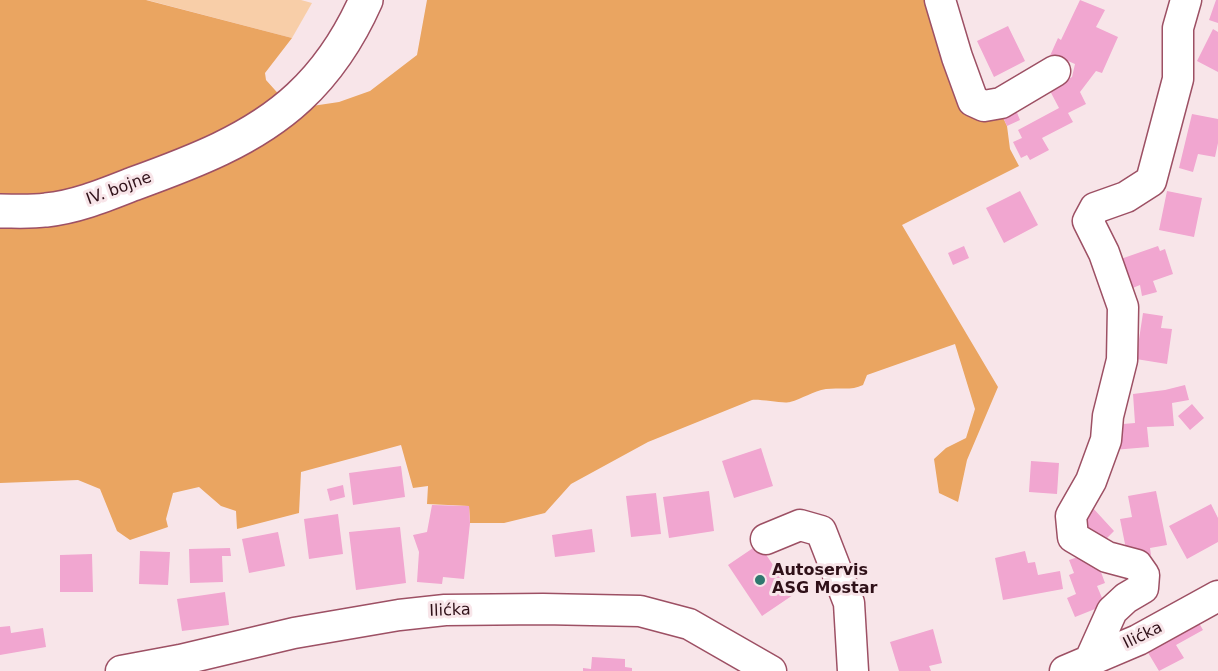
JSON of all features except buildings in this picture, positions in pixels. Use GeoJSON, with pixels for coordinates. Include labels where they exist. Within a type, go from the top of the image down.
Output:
{"type":"FeatureCollection","features":[{"type":"Feature","properties":{"kind":"main road","name":"IV. bojne"},"geometry":{"type":"LineString","coordinates":[[0,211],[46,210],[86,202],[171,170],[233,142],[272,120],[324,70],[348,34],[366,0]]}},
{"type":"Feature","properties":{"kind":"street"},"geometry":{"type":"LineString","coordinates":[[940,0],[957,57],[974,101],[984,106],[1000,103],[1055,71]]}},
{"type":"Feature","properties":{"kind":"street"},"geometry":{"type":"LineString","coordinates":[[1077,665],[1112,611],[1126,598],[1143,588],[1144,574],[1137,565],[1107,557],[1074,537],[1071,516],[1091,482],[1106,440],[1108,416],[1122,360],[1123,307],[1104,253],[1088,221],[1095,208],[1126,196],[1151,181],[1178,79],[1178,28],[1186,0]]}},
{"type":"Feature","properties":{"kind":"street"},"geometry":{"type":"LineString","coordinates":[[766,539],[800,525],[821,531],[849,603],[853,671]]}},
{"type":"Feature","properties":{"kind":"street","name":"Ilićka"},"geometry":{"type":"LineString","coordinates":[[1077,665],[1138,640],[1218,596]]}},
{"type":"Feature","properties":{"kind":"street","name":"Ilićka"},"geometry":{"type":"LineString","coordinates":[[121,671],[180,660],[294,633],[399,615],[446,610],[543,609],[640,611],[689,624],[771,671]]}},
{"type":"Feature","properties":{"kind":"shaded area"},"geometry":{"type":"Polygon","coordinates":[[[0,0],[146,0],[292,38],[265,73],[266,80],[292,109],[339,102],[370,91],[417,55],[427,0],[940,0],[957,57],[999,109],[1007,126],[1010,149],[1019,166],[902,225],[998,387],[967,460],[958,502],[939,493],[934,459],[946,448],[966,438],[975,409],[955,344],[867,375],[863,385],[858,387],[821,390],[787,402],[752,400],[648,442],[571,484],[545,513],[504,523],[470,523],[469,506],[427,504],[428,486],[413,488],[401,445],[301,472],[299,513],[237,529],[236,511],[221,506],[199,487],[173,493],[166,519],[168,527],[130,540],[117,531],[100,489],[78,480],[0,483],[0,0]]]}},
{"type":"Feature","properties":{"kind":"shaded area"},"geometry":{"type":"Polygon","coordinates":[[[147,0],[301,0],[312,3],[292,38],[147,0]]]}},
{"type":"Feature","properties":{"kind":"place","name":"Autoservis ASG Mostar"},"geometry":{"type":"Point","coordinates":[760,580]}}]}
